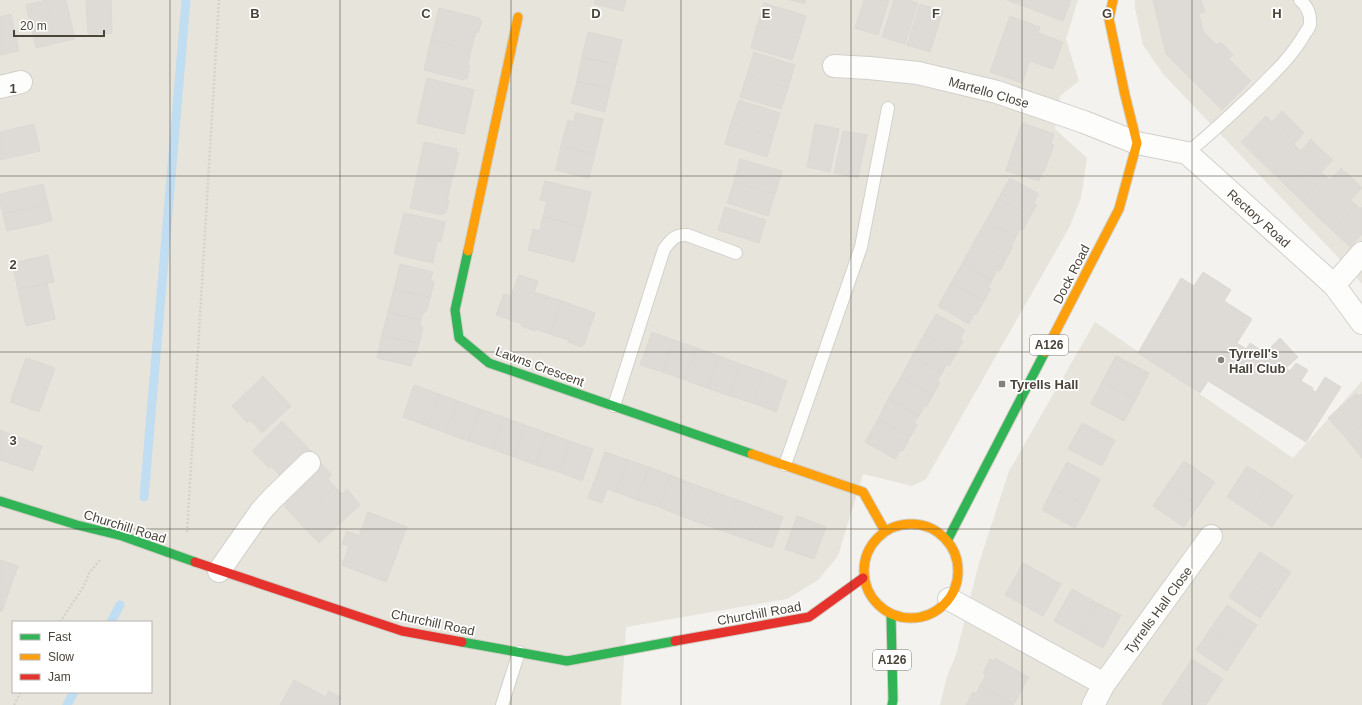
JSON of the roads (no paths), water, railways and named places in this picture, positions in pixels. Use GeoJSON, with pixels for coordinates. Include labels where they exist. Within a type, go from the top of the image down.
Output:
{"type":"FeatureCollection","features":[{"type":"Feature","properties":{"kind":"street","name":"Dock Road"},"geometry":{"type":"LineString","coordinates":[[947,541],[1120,209],[1137,143],[1125,95],[1110,19],[1113,0]]}},
{"type":"Feature","properties":{"kind":"street","name":"Lawns Crescent"},"geometry":{"type":"LineString","coordinates":[[518,18],[455,310],[459,338],[489,363],[863,492],[885,531]]}},
{"type":"Feature","properties":{"kind":"street","name":"Martello Close"},"geometry":{"type":"LineString","coordinates":[[834,66],[918,73],[997,92],[1084,122],[1137,143]]}},
{"type":"Feature","properties":{"kind":"street"},"geometry":{"type":"LineString","coordinates":[[0,87],[21,82]]}},
{"type":"Feature","properties":{"kind":"street"},"geometry":{"type":"LineString","coordinates":[[1137,143],[1187,153]]}},
{"type":"Feature","properties":{"kind":"street","name":"Rectory Road"},"geometry":{"type":"LineString","coordinates":[[1187,153],[1334,285],[1362,323]]}},
{"type":"Feature","properties":{"kind":"street"},"geometry":{"type":"LineString","coordinates":[[1334,285],[1362,253]]}},
{"type":"Feature","properties":{"kind":"street"},"geometry":{"type":"LineString","coordinates":[[219,571],[261,511],[309,463]]}},
{"type":"Feature","properties":{"kind":"street","name":"Churchill Road"},"geometry":{"type":"LineString","coordinates":[[0,501],[77,525],[122,536],[219,571],[402,631],[567,661],[809,617],[863,578]]}},
{"type":"Feature","properties":{"kind":"street"},"geometry":{"type":"LineString","coordinates":[[911,524],[925,526],[937,532],[947,541],[955,554],[958,569],[956,585],[950,599],[938,611],[923,618],[907,619],[891,615],[878,606],[868,593],[863,578],[863,565],[867,552],[874,540],[885,531],[898,526],[911,524]]}},
{"type":"Feature","properties":{"kind":"street","name":"Tyrrells Hall Close"},"geometry":{"type":"LineString","coordinates":[[1093,705],[1104,684],[1211,536]]}},
{"type":"Feature","properties":{"kind":"street"},"geometry":{"type":"LineString","coordinates":[[950,599],[1104,684]]}},
{"type":"Feature","properties":{"kind":"street","name":"A126"},"geometry":{"type":"LineString","coordinates":[[891,615],[892,705]]}},
{"type":"Feature","properties":{"kind":"lane"},"geometry":{"type":"LineString","coordinates":[[1187,153],[1209,136],[1232,115],[1287,60],[1302,40],[1310,25],[1309,14],[1305,4],[1300,0]]}},
{"type":"Feature","properties":{"kind":"lane"},"geometry":{"type":"LineString","coordinates":[[785,465],[861,247],[888,108]]}},
{"type":"Feature","properties":{"kind":"lane"},"geometry":{"type":"LineString","coordinates":[[614,406],[664,249],[670,241],[680,234],[687,235],[736,253]]}},
{"type":"Feature","properties":{"kind":"lane"},"geometry":{"type":"LineString","coordinates":[[502,705],[519,652]]}},
{"type":"Feature","properties":{"kind":"waterway"},"geometry":{"type":"LineString","coordinates":[[144,497],[186,0]]}},
{"type":"Feature","properties":{"kind":"waterway"},"geometry":{"type":"LineString","coordinates":[[112,621],[120,605]]}},
{"type":"Feature","properties":{"kind":"waterway"},"geometry":{"type":"LineString","coordinates":[[67,705],[73,693]]}},
{"type":"Feature","properties":{"kind":"place","name":"Tyrrell's Hall Club"},"geometry":{"type":"Point","coordinates":[1221,360]}},
{"type":"Feature","properties":{"kind":"place","name":"Tyrells Hall"},"geometry":{"type":"Point","coordinates":[1002,384]}}]}
